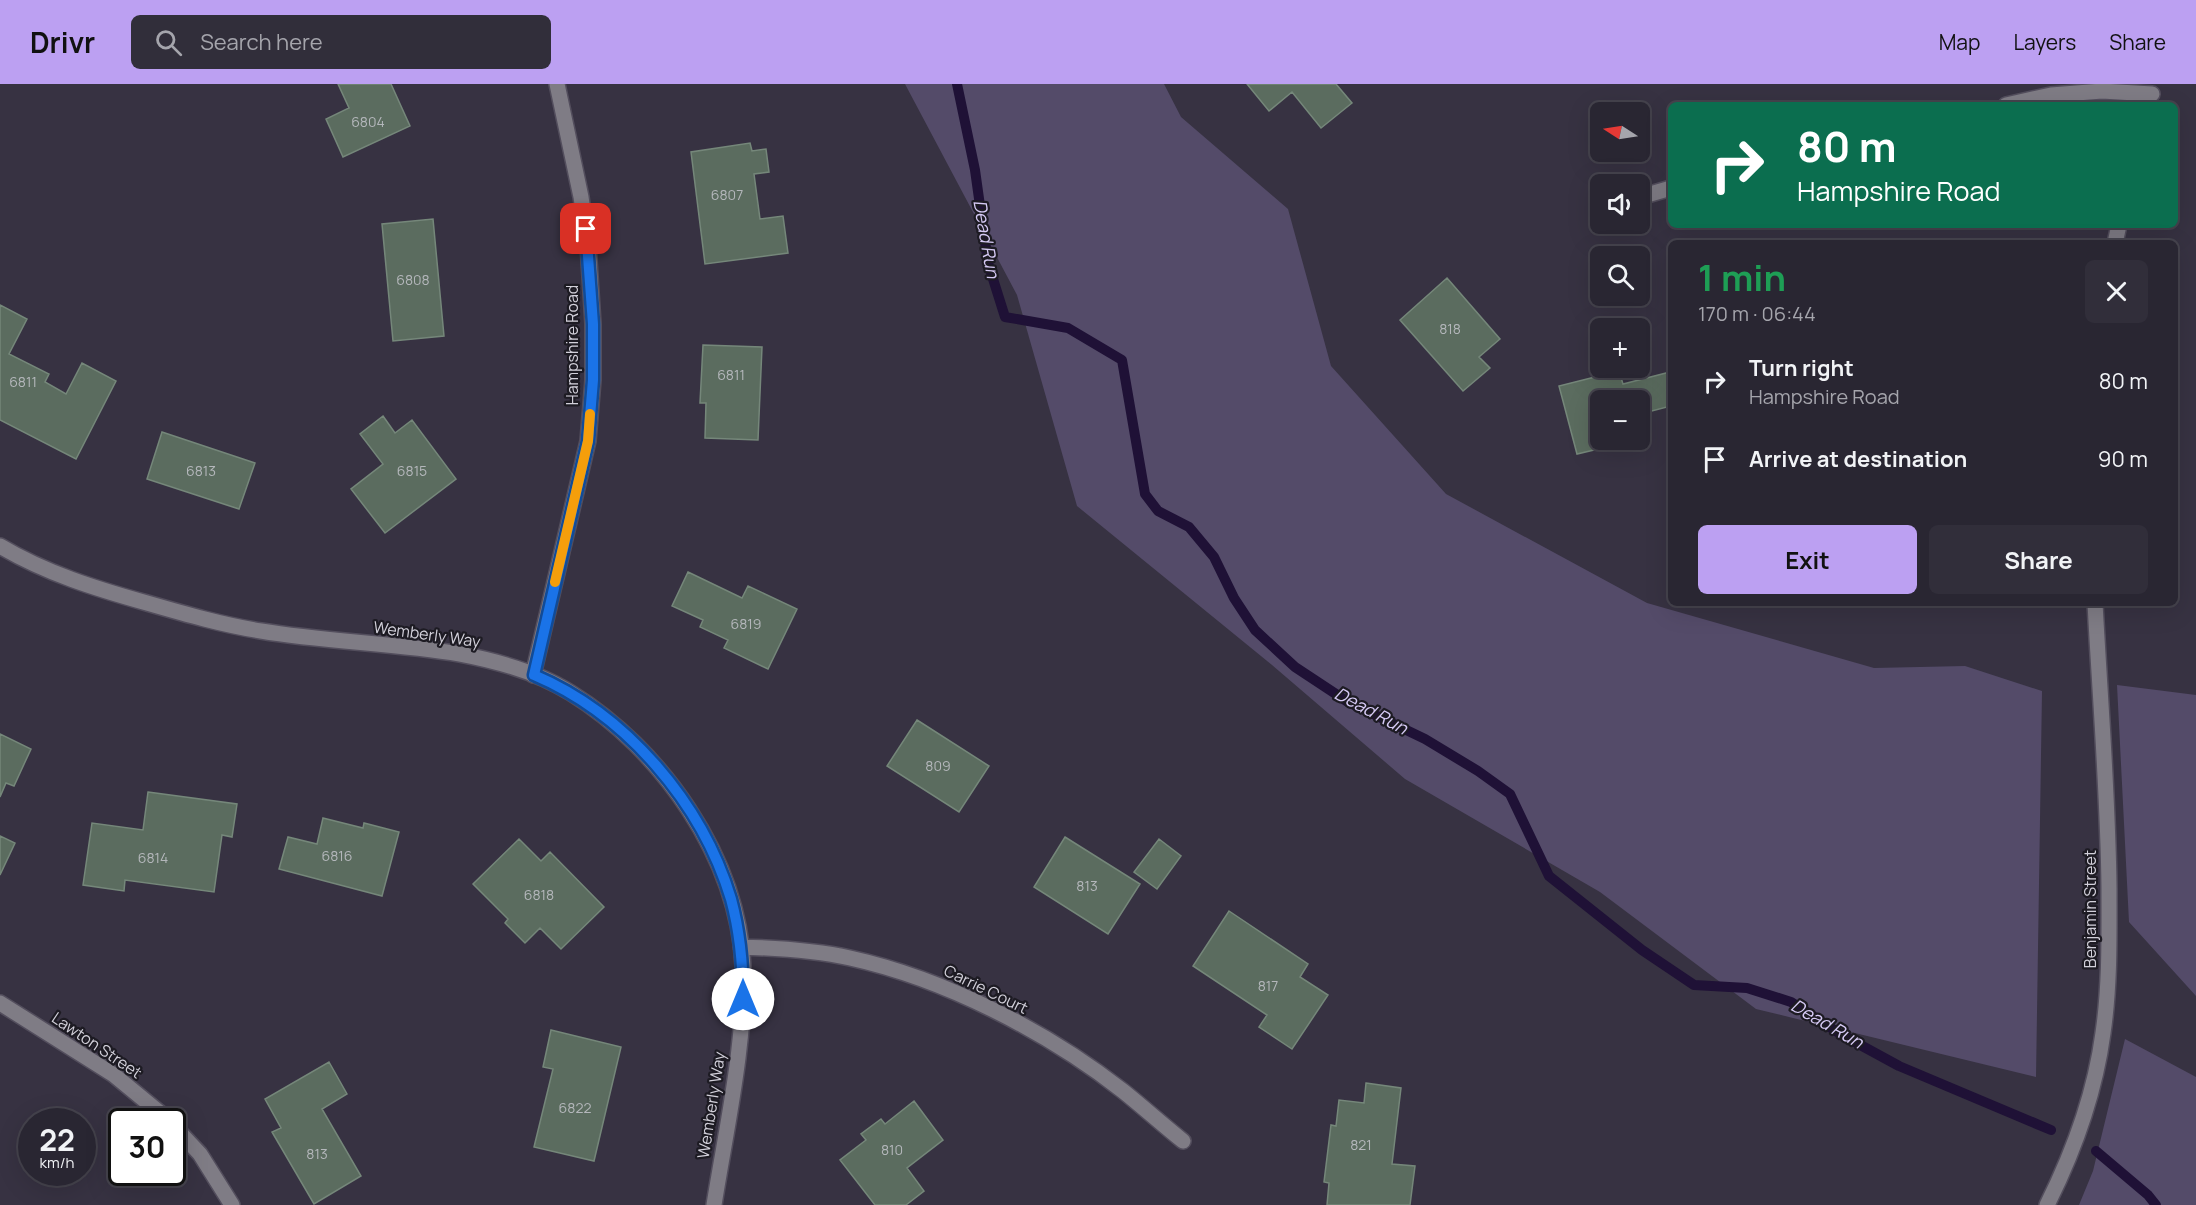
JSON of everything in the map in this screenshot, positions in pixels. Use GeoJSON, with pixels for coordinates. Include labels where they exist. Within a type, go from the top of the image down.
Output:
{"type":"FeatureCollection","features":[{"type":"Feature","properties":{"kind":"street","name":"Hampshire Road"},"geometry":{"type":"LineString","coordinates":[[534,675],[588,441],[593,380],[593,324],[588,245],[581,197],[558,84]]}},
{"type":"Feature","properties":{"kind":"street"},"geometry":{"type":"LineString","coordinates":[[2020,102],[2051,95],[2102,91],[2152,94]]}},
{"type":"Feature","properties":{"kind":"street"},"geometry":{"type":"LineString","coordinates":[[1650,194],[1668,189]]}},
{"type":"Feature","properties":{"kind":"street","name":"Wemberly Way"},"geometry":{"type":"LineString","coordinates":[[0,546],[56,573],[99,589],[197,618],[261,631],[460,655],[534,675],[571,693],[611,722],[654,764],[688,807],[716,861],[731,899],[741,947],[743,1016],[714,1205]]}},
{"type":"Feature","properties":{"kind":"street","name":"Benjamin Street"},"geometry":{"type":"LineString","coordinates":[[2047,1205],[2064,1172],[2087,1106],[2103,1034],[2109,969],[2108,816],[2095,606]]}},
{"type":"Feature","properties":{"kind":"street","name":"Carrie Court"},"geometry":{"type":"LineString","coordinates":[[741,947],[780,948],[849,958],[912,975],[980,1004],[1052,1043],[1122,1090],[1183,1141]]}},
{"type":"Feature","properties":{"kind":"street","name":"Lawton Street"},"geometry":{"type":"LineString","coordinates":[[0,1003],[114,1075],[154,1108]]}},
{"type":"Feature","properties":{"kind":"street","name":"Lawton Street"},"geometry":{"type":"LineString","coordinates":[[186,1138],[200,1154],[232,1205]]}},
{"type":"Feature","properties":{"kind":"shaded area"},"geometry":{"type":"Polygon","coordinates":[[[905,84],[1164,84],[1181,117],[1288,209],[1331,366],[1446,494],[1647,603],[1874,668],[1965,666],[2042,691],[2036,1077],[1756,1009],[1600,892],[1405,779],[1272,665],[1077,506],[1017,295],[905,84]]]}},
{"type":"Feature","properties":{"kind":"shaded area"},"geometry":{"type":"Polygon","coordinates":[[[2117,685],[2196,695],[2196,996],[2129,922],[2117,685]]]}},
{"type":"Feature","properties":{"kind":"shaded area"},"geometry":{"type":"Polygon","coordinates":[[[2125,1039],[2196,1077],[2196,1205],[2079,1205],[2093,1171],[2125,1039]]]}},
{"type":"Feature","properties":{"kind":"building"},"geometry":{"type":"Polygon","coordinates":[[[338,84],[391,84],[410,126],[343,157],[326,119],[349,108],[338,84]]]}},
{"type":"Feature","properties":{"kind":"building"},"geometry":{"type":"Polygon","coordinates":[[[1247,84],[1336,84],[1352,103],[1321,128],[1292,92],[1269,111],[1247,84]]]}},
{"type":"Feature","properties":{"kind":"building"},"geometry":{"type":"Polygon","coordinates":[[[750,143],[752,151],[766,149],[769,172],[754,174],[760,219],[783,216],[788,253],[705,264],[691,152],[750,143]]]}},
{"type":"Feature","properties":{"kind":"building"},"geometry":{"type":"Polygon","coordinates":[[[433,219],[444,336],[393,341],[382,224],[433,219]]]}},
{"type":"Feature","properties":{"kind":"building"},"geometry":{"type":"Polygon","coordinates":[[[1447,278],[1500,339],[1479,357],[1490,368],[1463,391],[1400,320],[1447,278]]]}},
{"type":"Feature","properties":{"kind":"building"},"geometry":{"type":"Polygon","coordinates":[[[0,305],[27,319],[9,354],[49,374],[45,382],[66,394],[82,363],[116,381],[76,459],[0,420],[0,305]]]}},
{"type":"Feature","properties":{"kind":"building"},"geometry":{"type":"Polygon","coordinates":[[[703,345],[762,347],[758,440],[705,438],[706,403],[700,403],[703,345]]]}},
{"type":"Feature","properties":{"kind":"building"},"geometry":{"type":"Polygon","coordinates":[[[1668,373],[1668,407],[1650,411],[1650,390],[1590,390],[1590,450],[1594,450],[1577,454],[1559,386],[1591,378],[1621,378],[1623,384],[1668,373]]]}},
{"type":"Feature","properties":{"kind":"building"},"geometry":{"type":"Polygon","coordinates":[[[383,416],[395,433],[412,420],[456,479],[385,533],[351,489],[383,464],[360,434],[383,416]]]}},
{"type":"Feature","properties":{"kind":"building"},"geometry":{"type":"Polygon","coordinates":[[[162,432],[255,463],[239,509],[147,479],[162,432]]]}},
{"type":"Feature","properties":{"kind":"building"},"geometry":{"type":"Polygon","coordinates":[[[688,572],[742,598],[748,586],[797,609],[768,669],[724,648],[728,640],[700,627],[703,620],[672,606],[688,572]]]}},
{"type":"Feature","properties":{"kind":"building"},"geometry":{"type":"Polygon","coordinates":[[[917,720],[989,766],[959,812],[887,766],[917,720]]]}},
{"type":"Feature","properties":{"kind":"building"},"geometry":{"type":"Polygon","coordinates":[[[0,734],[31,749],[14,786],[6,783],[0,797],[0,734]]]}},
{"type":"Feature","properties":{"kind":"building"},"geometry":{"type":"Polygon","coordinates":[[[148,792],[237,804],[232,837],[222,835],[214,892],[125,880],[124,891],[83,885],[92,823],[143,830],[148,792]]]}},
{"type":"Feature","properties":{"kind":"building"},"geometry":{"type":"Polygon","coordinates":[[[323,818],[363,828],[364,823],[399,832],[382,896],[279,869],[288,837],[317,844],[323,818]]]}},
{"type":"Feature","properties":{"kind":"building"},"geometry":{"type":"Polygon","coordinates":[[[0,836],[15,843],[0,875],[0,836]]]}},
{"type":"Feature","properties":{"kind":"building"},"geometry":{"type":"Polygon","coordinates":[[[1065,837],[1140,884],[1108,934],[1034,887],[1065,837]]]}},
{"type":"Feature","properties":{"kind":"building"},"geometry":{"type":"Polygon","coordinates":[[[519,839],[541,861],[550,852],[604,907],[561,949],[540,928],[525,943],[505,923],[508,919],[473,884],[519,839]]]}},
{"type":"Feature","properties":{"kind":"building"},"geometry":{"type":"Polygon","coordinates":[[[1159,839],[1181,856],[1157,889],[1134,872],[1159,839]]]}},
{"type":"Feature","properties":{"kind":"building"},"geometry":{"type":"Polygon","coordinates":[[[1229,911],[1308,964],[1300,977],[1328,995],[1292,1049],[1259,1027],[1267,1015],[1193,966],[1229,911]]]}},
{"type":"Feature","properties":{"kind":"building"},"geometry":{"type":"Polygon","coordinates":[[[551,1030],[621,1047],[594,1161],[534,1147],[553,1069],[543,1067],[551,1030]]]}},
{"type":"Feature","properties":{"kind":"building"},"geometry":{"type":"Polygon","coordinates":[[[329,1062],[347,1094],[322,1109],[361,1176],[314,1204],[272,1132],[281,1128],[265,1099],[329,1062]]]}},
{"type":"Feature","properties":{"kind":"building"},"geometry":{"type":"Polygon","coordinates":[[[1366,1083],[1401,1088],[1392,1164],[1415,1166],[1410,1205],[1327,1205],[1329,1183],[1324,1182],[1331,1125],[1336,1126],[1339,1100],[1364,1103],[1366,1083]]]}},
{"type":"Feature","properties":{"kind":"building"},"geometry":{"type":"Polygon","coordinates":[[[914,1101],[943,1140],[907,1168],[924,1191],[906,1205],[875,1205],[840,1160],[866,1140],[861,1134],[881,1119],[885,1124],[914,1101]]]}},
{"type":"Feature","properties":{"kind":"waterway","name":"Dead Run"},"geometry":{"type":"LineString","coordinates":[[957,84],[975,170],[988,263],[1005,317],[1068,328],[1122,360],[1145,494],[1158,511],[1189,527],[1214,557],[1234,598],[1255,630],[1295,667],[1348,702],[1425,739],[1478,771],[1510,794],[1549,876],[1642,950],[1694,985],[1747,988],[1791,1002],[1842,1035],[1899,1066],[2051,1130]]}},
{"type":"Feature","properties":{"kind":"waterway","name":"Dead Run"},"geometry":{"type":"LineString","coordinates":[[2096,1151],[2148,1195],[2156,1205]]}},
{"type":"Feature","properties":{"kind":"slow traffic"},"geometry":{"type":"LineString","coordinates":[[555,582],[588,441],[590,414]]}},
{"type":"Feature","properties":{"kind":"route"},"geometry":{"type":"LineString","coordinates":[[586,229],[593,324],[593,380],[588,441],[534,675],[571,693],[611,722],[654,764],[688,807],[712,851],[731,899],[741,947],[743,999]]}}]}
